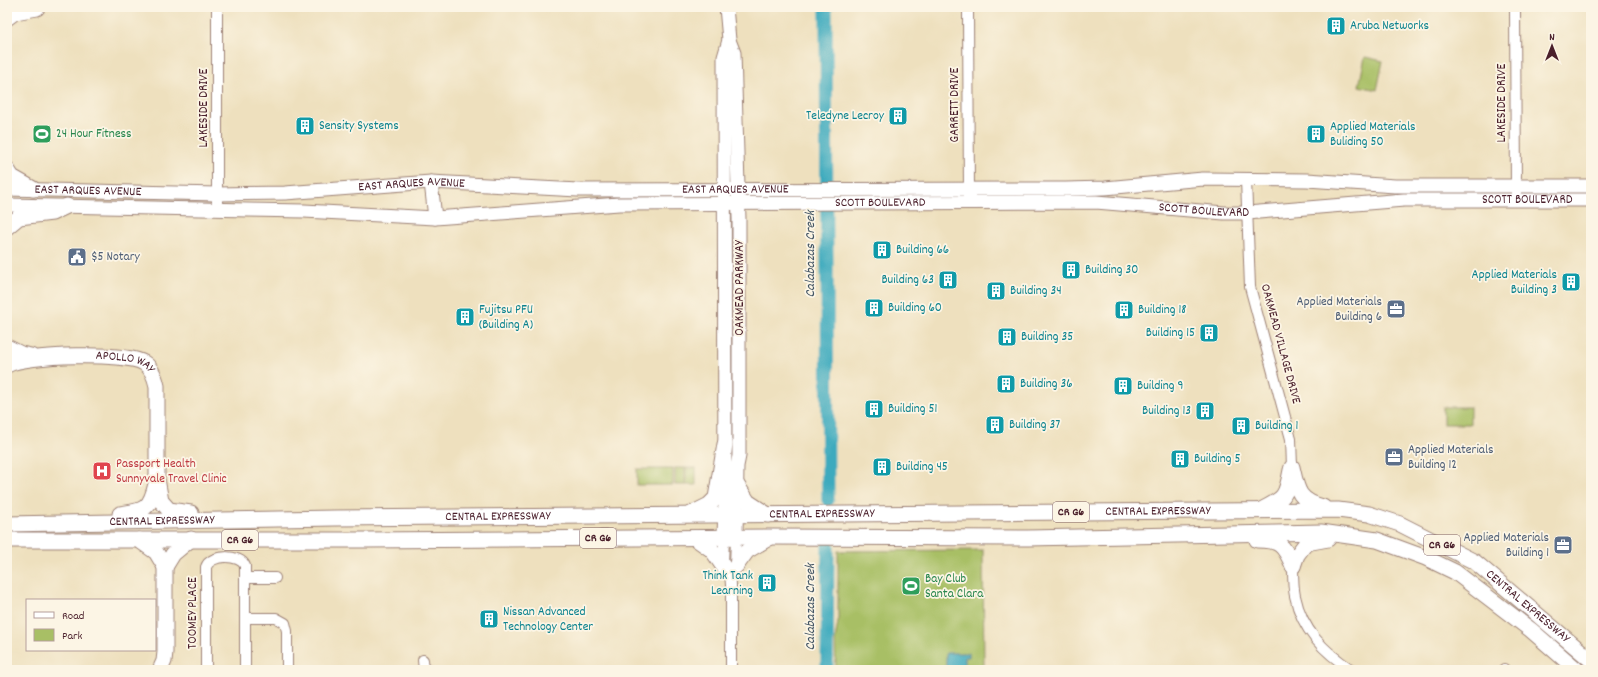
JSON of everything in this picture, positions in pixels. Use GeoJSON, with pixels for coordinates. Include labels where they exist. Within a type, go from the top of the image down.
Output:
{"type":"FeatureCollection","features":[{"type":"Feature","properties":{"kind":"highway"},"geometry":{"type":"LineString","coordinates":[[7,18],[15,12],[37,8],[33,7]]}},
{"type":"Feature","properties":{"kind":"highway"},"geometry":{"type":"LineString","coordinates":[[7,169],[12,177],[33,189]]}},
{"type":"Feature","properties":{"kind":"highway"},"geometry":{"type":"LineString","coordinates":[[7,227],[13,221],[25,216],[52,213],[67,206]]}},
{"type":"Feature","properties":{"kind":"highway"},"geometry":{"type":"LineString","coordinates":[[7,347],[21,354],[36,357]]}},
{"type":"Feature","properties":{"kind":"highway"},"geometry":{"type":"LineString","coordinates":[[7,366],[15,361],[36,357]]}},
{"type":"Feature","properties":{"kind":"highway","name":"APOLLO WAY"},"geometry":{"type":"LineString","coordinates":[[36,357],[123,357],[137,359],[153,372],[157,386],[157,479]]}},
{"type":"Feature","properties":{"kind":"highway"},"geometry":{"type":"LineString","coordinates":[[688,516],[709,505],[716,498],[725,444]]}},
{"type":"Feature","properties":{"kind":"highway"},"geometry":{"type":"LineString","coordinates":[[1292,467],[1297,488],[1305,500],[1317,505],[1338,510]]}},
{"type":"Feature","properties":{"kind":"highway"},"geometry":{"type":"LineString","coordinates":[[1259,511],[1278,502],[1286,494],[1292,467]]}},
{"type":"Feature","properties":{"kind":"highway"},"geometry":{"type":"LineString","coordinates":[[157,479],[161,501],[169,510],[175,512],[309,513],[335,518]]}},
{"type":"Feature","properties":{"kind":"highway"},"geometry":{"type":"LineString","coordinates":[[63,524],[143,510],[151,502],[157,479]]}},
{"type":"Feature","properties":{"kind":"highway"},"geometry":{"type":"LineString","coordinates":[[737,485],[748,502],[768,515]]}},
{"type":"Feature","properties":{"kind":"highway","name":"CENTRAL EXPRESSWAY"},"geometry":{"type":"LineString","coordinates":[[7,524],[335,518],[1338,510],[1369,514],[1400,524],[1475,562],[1591,660]]}},
{"type":"Feature","properties":{"kind":"highway","name":"CENTRAL EXPRESSWAY"},"geometry":{"type":"LineString","coordinates":[[7,540],[365,540],[730,537],[998,538],[1321,532],[1377,540],[1426,558],[1455,572],[1526,626],[1577,670]]}},
{"type":"Feature","properties":{"kind":"highway"},"geometry":{"type":"LineString","coordinates":[[1165,535],[1182,540],[1274,541],[1281,544],[1285,549],[1293,566]]}},
{"type":"Feature","properties":{"kind":"highway"},"geometry":{"type":"LineString","coordinates":[[695,538],[712,550],[730,568],[747,551],[771,537]]}},
{"type":"Feature","properties":{"kind":"highway"},"geometry":{"type":"LineString","coordinates":[[1293,566],[1297,555],[1306,543],[1328,539],[1349,538],[1426,558]]}},
{"type":"Feature","properties":{"kind":"highway"},"geometry":{"type":"LineString","coordinates":[[139,540],[156,552],[165,567]]}},
{"type":"Feature","properties":{"kind":"highway"},"geometry":{"type":"LineString","coordinates":[[161,669],[165,652],[165,567],[172,554],[191,540]]}},
{"type":"Feature","properties":{"kind":"highway"},"geometry":{"type":"LineString","coordinates":[[1552,626],[1591,648]]}},
{"type":"Feature","properties":{"kind":"main road","name":"OAKMEAD PARKWAY"},"geometry":{"type":"LineString","coordinates":[[726,7],[729,40],[724,57],[732,190],[739,204],[739,449],[737,485],[731,515]]}},
{"type":"Feature","properties":{"kind":"main road","name":"SCOTT BOULEVARD"},"geometry":{"type":"LineString","coordinates":[[834,197],[969,189],[1106,188],[1203,179],[1246,179],[1395,186],[1591,186]]}},
{"type":"Feature","properties":{"kind":"main road","name":"EAST ARQUES AVENUE"},"geometry":{"type":"LineString","coordinates":[[7,189],[217,194],[284,193],[431,182],[578,190],[732,190],[817,197]]}},
{"type":"Feature","properties":{"kind":"main road"},"geometry":{"type":"LineString","coordinates":[[431,182],[435,218]]}},
{"type":"Feature","properties":{"kind":"main road","name":"OAKMEAD PARKWAY"},"geometry":{"type":"LineString","coordinates":[[730,537],[731,515],[725,444],[725,204],[732,190]]}},
{"type":"Feature","properties":{"kind":"main road","name":"EAST ARQUES AVENUE"},"geometry":{"type":"LineString","coordinates":[[7,205],[309,211],[435,218],[619,204],[739,204],[817,197]]}},
{"type":"Feature","properties":{"kind":"main road","name":"SCOTT BOULEVARD"},"geometry":{"type":"LineString","coordinates":[[817,197],[969,203],[1096,202],[1220,213],[1247,213],[1404,200],[1591,200]]}},
{"type":"Feature","properties":{"kind":"street","name":"LAKESIDE DRIVE"},"geometry":{"type":"LineString","coordinates":[[217,7],[217,209]]}},
{"type":"Feature","properties":{"kind":"street","name":"GARRETT DRIVE"},"geometry":{"type":"LineString","coordinates":[[968,7],[969,203]]}},
{"type":"Feature","properties":{"kind":"street","name":"LAKESIDE DRIVE"},"geometry":{"type":"LineString","coordinates":[[1515,7],[1515,185],[1518,200]]}},
{"type":"Feature","properties":{"kind":"street","name":"OAKMEAD VILLAGE DRIVE"},"geometry":{"type":"LineString","coordinates":[[1246,179],[1250,287],[1291,439],[1292,467]]}},
{"type":"Feature","properties":{"kind":"street"},"geometry":{"type":"LineString","coordinates":[[730,537],[731,670]]}},
{"type":"Feature","properties":{"kind":"street","name":"TOOMEY PLACE"},"geometry":{"type":"LineString","coordinates":[[206,670],[207,564],[215,558],[241,560],[244,566],[245,670]]}},
{"type":"Feature","properties":{"kind":"street"},"geometry":{"type":"LineString","coordinates":[[1293,566],[1294,595],[1306,627],[1333,658],[1352,670]]}},
{"type":"Feature","properties":{"kind":"street"},"geometry":{"type":"LineString","coordinates":[[245,578],[275,578]]}},
{"type":"Feature","properties":{"kind":"street"},"geometry":{"type":"LineString","coordinates":[[245,618],[276,618],[282,620],[287,632],[287,670]]}},
{"type":"Feature","properties":{"kind":"green space"},"geometry":{"type":"Polygon","coordinates":[[[1365,57],[1383,61],[1377,90],[1359,86],[1365,57]]]}},
{"type":"Feature","properties":{"kind":"green space"},"geometry":{"type":"Polygon","coordinates":[[[1443,407],[1470,407],[1470,424],[1443,424],[1443,407]]]}},
{"type":"Feature","properties":{"kind":"green space"},"geometry":{"type":"Polygon","coordinates":[[[675,468],[685,468],[685,485],[675,485],[675,468]]]}},
{"type":"Feature","properties":{"kind":"green space"},"geometry":{"type":"Polygon","coordinates":[[[686,468],[696,468],[696,485],[686,485],[686,468]]]}},
{"type":"Feature","properties":{"kind":"green space"},"geometry":{"type":"Polygon","coordinates":[[[637,469],[673,469],[673,485],[637,485],[637,469]]]}},
{"type":"Feature","properties":{"kind":"green space","name":"Bay Club Santa Clara"},"geometry":{"type":"Polygon","coordinates":[[[983,550],[984,670],[836,670],[835,640],[838,622],[838,551],[983,550]]]}},
{"type":"Feature","properties":{"kind":"water"},"geometry":{"type":"Polygon","coordinates":[[[946,653],[969,653],[969,657],[965,657],[965,670],[946,670],[946,653]]]}},
{"type":"Feature","properties":{"kind":"waterway","name":"Calabazas Creek"},"geometry":{"type":"LineString","coordinates":[[826,7],[828,500]]}},
{"type":"Feature","properties":{"kind":"waterway","name":"Calabazas Creek"},"geometry":{"type":"LineString","coordinates":[[827,670],[828,545]]}},
{"type":"Feature","properties":{"kind":"place","name":"Aruba Networks"},"geometry":{"type":"Point","coordinates":[1336,26]}},
{"type":"Feature","properties":{"kind":"place","name":"Teledyne Lecroy"},"geometry":{"type":"Point","coordinates":[898,116]}},
{"type":"Feature","properties":{"kind":"place","name":"Sensity Systems"},"geometry":{"type":"Point","coordinates":[305,126]}},
{"type":"Feature","properties":{"kind":"place","name":"24 Hour Fitness"},"geometry":{"type":"Point","coordinates":[42,134]}},
{"type":"Feature","properties":{"kind":"place","name":"Applied Materials Buliding 50"},"geometry":{"type":"Point","coordinates":[1316,134]}},
{"type":"Feature","properties":{"kind":"place","name":"Building 66"},"geometry":{"type":"Point","coordinates":[882,250]}},
{"type":"Feature","properties":{"kind":"place","name":"$5 Notary"},"geometry":{"type":"Point","coordinates":[77,257]}},
{"type":"Feature","properties":{"kind":"place","name":"Building 30"},"geometry":{"type":"Point","coordinates":[1071,270]}},
{"type":"Feature","properties":{"kind":"place","name":"Building 63"},"geometry":{"type":"Point","coordinates":[948,280]}},
{"type":"Feature","properties":{"kind":"place","name":"Applied Materials Building 3"},"geometry":{"type":"Point","coordinates":[1571,282]}},
{"type":"Feature","properties":{"kind":"place","name":"Building 34"},"geometry":{"type":"Point","coordinates":[996,291]}},
{"type":"Feature","properties":{"kind":"place","name":"Building 60"},"geometry":{"type":"Point","coordinates":[874,308]}},
{"type":"Feature","properties":{"kind":"place","name":"Applied Materials Building 6"},"geometry":{"type":"Point","coordinates":[1396,309]}},
{"type":"Feature","properties":{"kind":"place","name":"Building 18"},"geometry":{"type":"Point","coordinates":[1124,310]}},
{"type":"Feature","properties":{"kind":"place","name":"Fujitsu PFU (Building A)"},"geometry":{"type":"Point","coordinates":[465,317]}},
{"type":"Feature","properties":{"kind":"place","name":"Building 15"},"geometry":{"type":"Point","coordinates":[1209,333]}},
{"type":"Feature","properties":{"kind":"place","name":"Building 35"},"geometry":{"type":"Point","coordinates":[1007,337]}},
{"type":"Feature","properties":{"kind":"place","name":"Building 36"},"geometry":{"type":"Point","coordinates":[1006,384]}},
{"type":"Feature","properties":{"kind":"place","name":"Building 9"},"geometry":{"type":"Point","coordinates":[1123,386]}},
{"type":"Feature","properties":{"kind":"place","name":"Building 51"},"geometry":{"type":"Point","coordinates":[874,409]}},
{"type":"Feature","properties":{"kind":"place","name":"Building 13"},"geometry":{"type":"Point","coordinates":[1205,411]}},
{"type":"Feature","properties":{"kind":"place","name":"Building 37"},"geometry":{"type":"Point","coordinates":[995,425]}},
{"type":"Feature","properties":{"kind":"place","name":"Building 1"},"geometry":{"type":"Point","coordinates":[1241,426]}},
{"type":"Feature","properties":{"kind":"place","name":"Applied Materials Building 12"},"geometry":{"type":"Point","coordinates":[1394,457]}},
{"type":"Feature","properties":{"kind":"place","name":"Building 5"},"geometry":{"type":"Point","coordinates":[1180,459]}},
{"type":"Feature","properties":{"kind":"place","name":"Building 45"},"geometry":{"type":"Point","coordinates":[882,467]}},
{"type":"Feature","properties":{"kind":"place","name":"Passport Health Sunnyvale Travel Clinic"},"geometry":{"type":"Point","coordinates":[102,471]}},
{"type":"Feature","properties":{"kind":"place","name":"Applied Materials Building 1"},"geometry":{"type":"Point","coordinates":[1563,545]}},
{"type":"Feature","properties":{"kind":"place","name":"Think Tank Learning"},"geometry":{"type":"Point","coordinates":[767,583]}},
{"type":"Feature","properties":{"kind":"place","name":"Bay Club Santa Clara"},"geometry":{"type":"Point","coordinates":[911,586]}},
{"type":"Feature","properties":{"kind":"place","name":"Nissan Advanced Technology Center"},"geometry":{"type":"Point","coordinates":[489,619]}}]}
